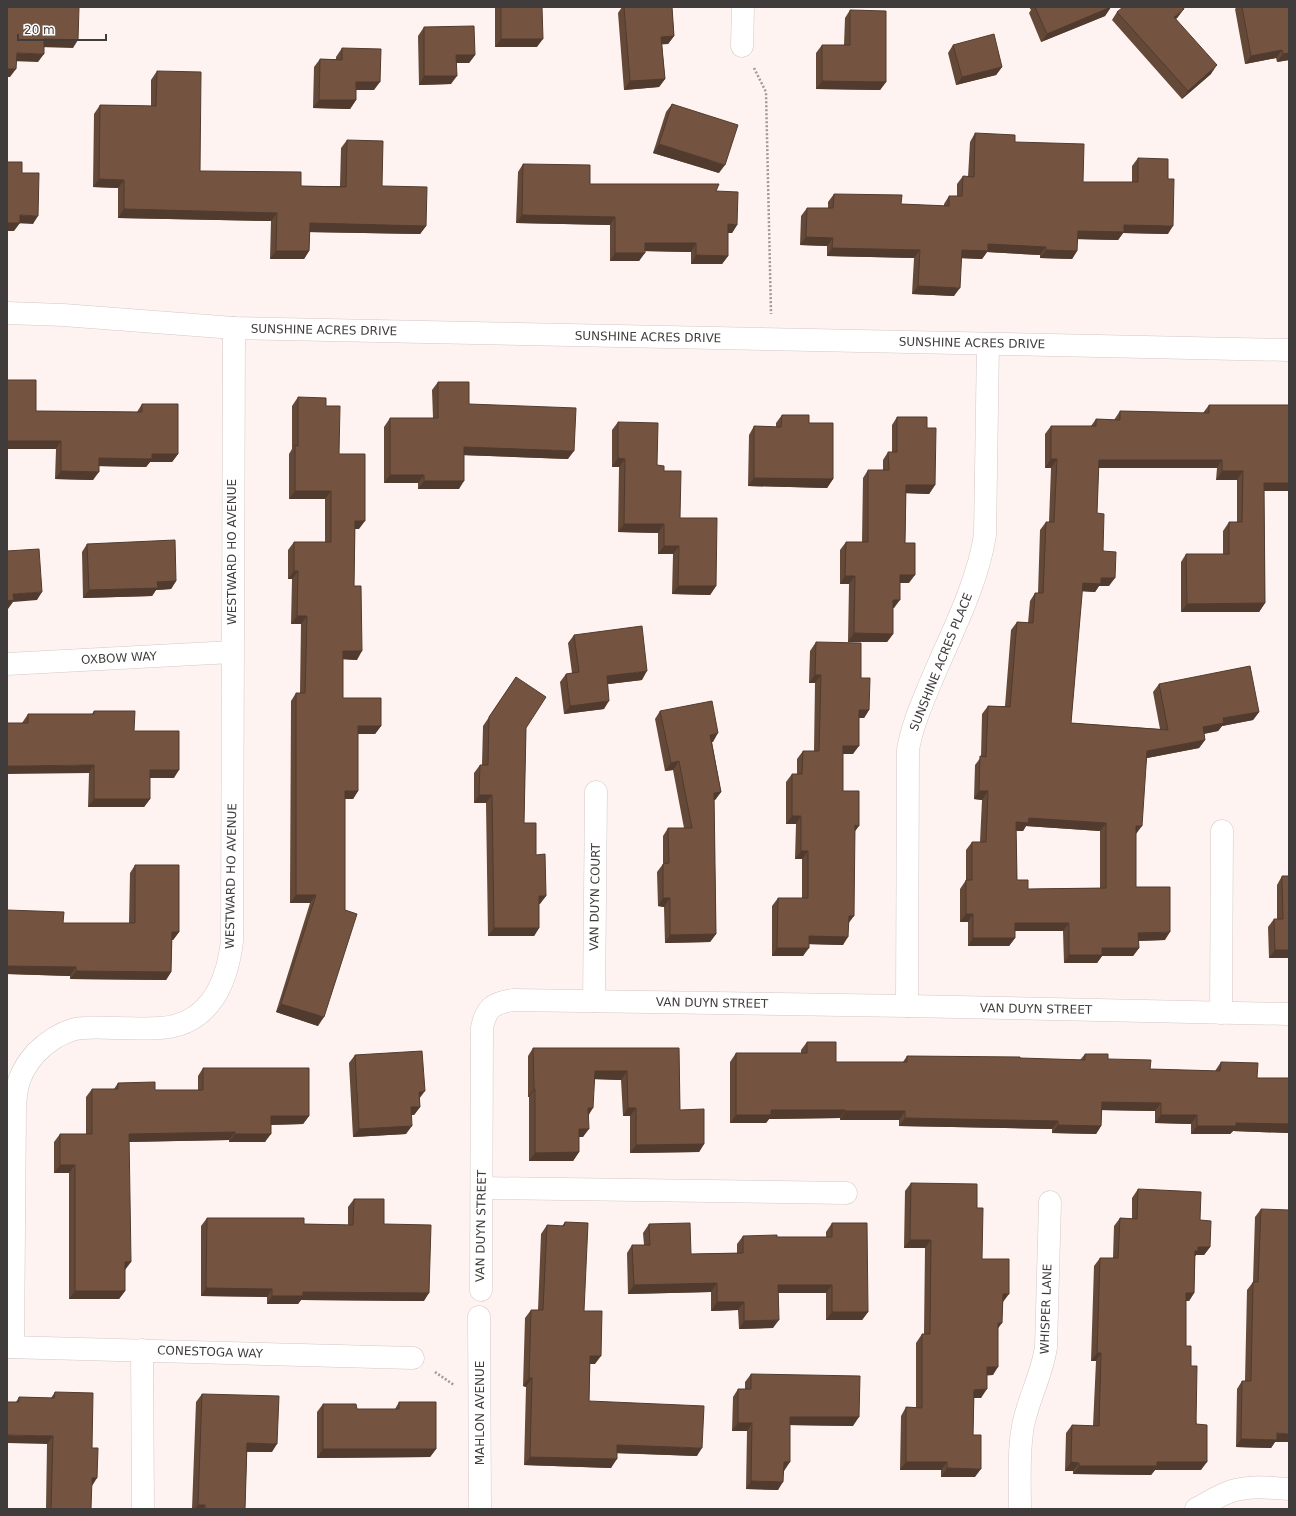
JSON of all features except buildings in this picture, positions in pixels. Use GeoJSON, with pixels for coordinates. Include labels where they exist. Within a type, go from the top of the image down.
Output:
{"type":"FeatureCollection","features":[{"type":"Feature","properties":{"kind":"street"},"geometry":{"type":"LineString","coordinates":[[742,46],[743,7]]}},
{"type":"Feature","properties":{"kind":"street","name":"SUNSHINE ACRES DRIVE"},"geometry":{"type":"LineString","coordinates":[[7,313],[63,315],[234,328],[1289,350]]}},
{"type":"Feature","properties":{"kind":"street","name":"WESTWARD HO AVENUE"},"geometry":{"type":"LineString","coordinates":[[10,1347],[15,1108],[16,1090],[21,1074],[30,1060],[42,1048],[55,1038],[71,1030],[85,1028],[160,1028],[188,1021],[200,1013],[219,991],[230,958],[232,941],[234,328]]}},
{"type":"Feature","properties":{"kind":"street","name":"SUNSHINE ACRES PLACE"},"geometry":{"type":"LineString","coordinates":[[907,1006],[908,750],[915,720],[975,578],[982,551],[984,535],[988,344]]}},
{"type":"Feature","properties":{"kind":"street","name":"OXBOW WAY"},"geometry":{"type":"LineString","coordinates":[[7,664],[232,652]]}},
{"type":"Feature","properties":{"kind":"street","name":"VAN DUYN COURT"},"geometry":{"type":"LineString","coordinates":[[594,1001],[596,792]]}},
{"type":"Feature","properties":{"kind":"street"},"geometry":{"type":"LineString","coordinates":[[1221,1013],[1222,831]]}},
{"type":"Feature","properties":{"kind":"street","name":"VAN DUYN STREET"},"geometry":{"type":"LineString","coordinates":[[481,1290],[482,1028],[484,1017],[490,1008],[501,1002],[512,1000],[594,1001],[1289,1014]]}},
{"type":"Feature","properties":{"kind":"street"},"geometry":{"type":"LineString","coordinates":[[482,1188],[846,1193]]}},
{"type":"Feature","properties":{"kind":"street","name":"WHISPER LANE"},"geometry":{"type":"LineString","coordinates":[[1020,1509],[1023,1426],[1042,1368],[1046,1347],[1050,1202]]}},
{"type":"Feature","properties":{"kind":"street","name":"MAHLON AVENUE"},"geometry":{"type":"LineString","coordinates":[[479,1317],[480,1509]]}},
{"type":"Feature","properties":{"kind":"street","name":"CONESTOGA WAY"},"geometry":{"type":"LineString","coordinates":[[10,1347],[413,1358]]}},
{"type":"Feature","properties":{"kind":"street"},"geometry":{"type":"LineString","coordinates":[[142,1350],[143,1509]]}},
{"type":"Feature","properties":{"kind":"street"},"geometry":{"type":"LineString","coordinates":[[1196,1509],[1234,1490],[1258,1488],[1289,1489]]}},
{"type":"Feature","properties":{"kind":"path"},"geometry":{"type":"LineString","coordinates":[[742,46],[766,92],[772,339]]}},
{"type":"Feature","properties":{"kind":"path"},"geometry":{"type":"LineString","coordinates":[[413,1358],[453,1385],[479,1391]]}}]}
